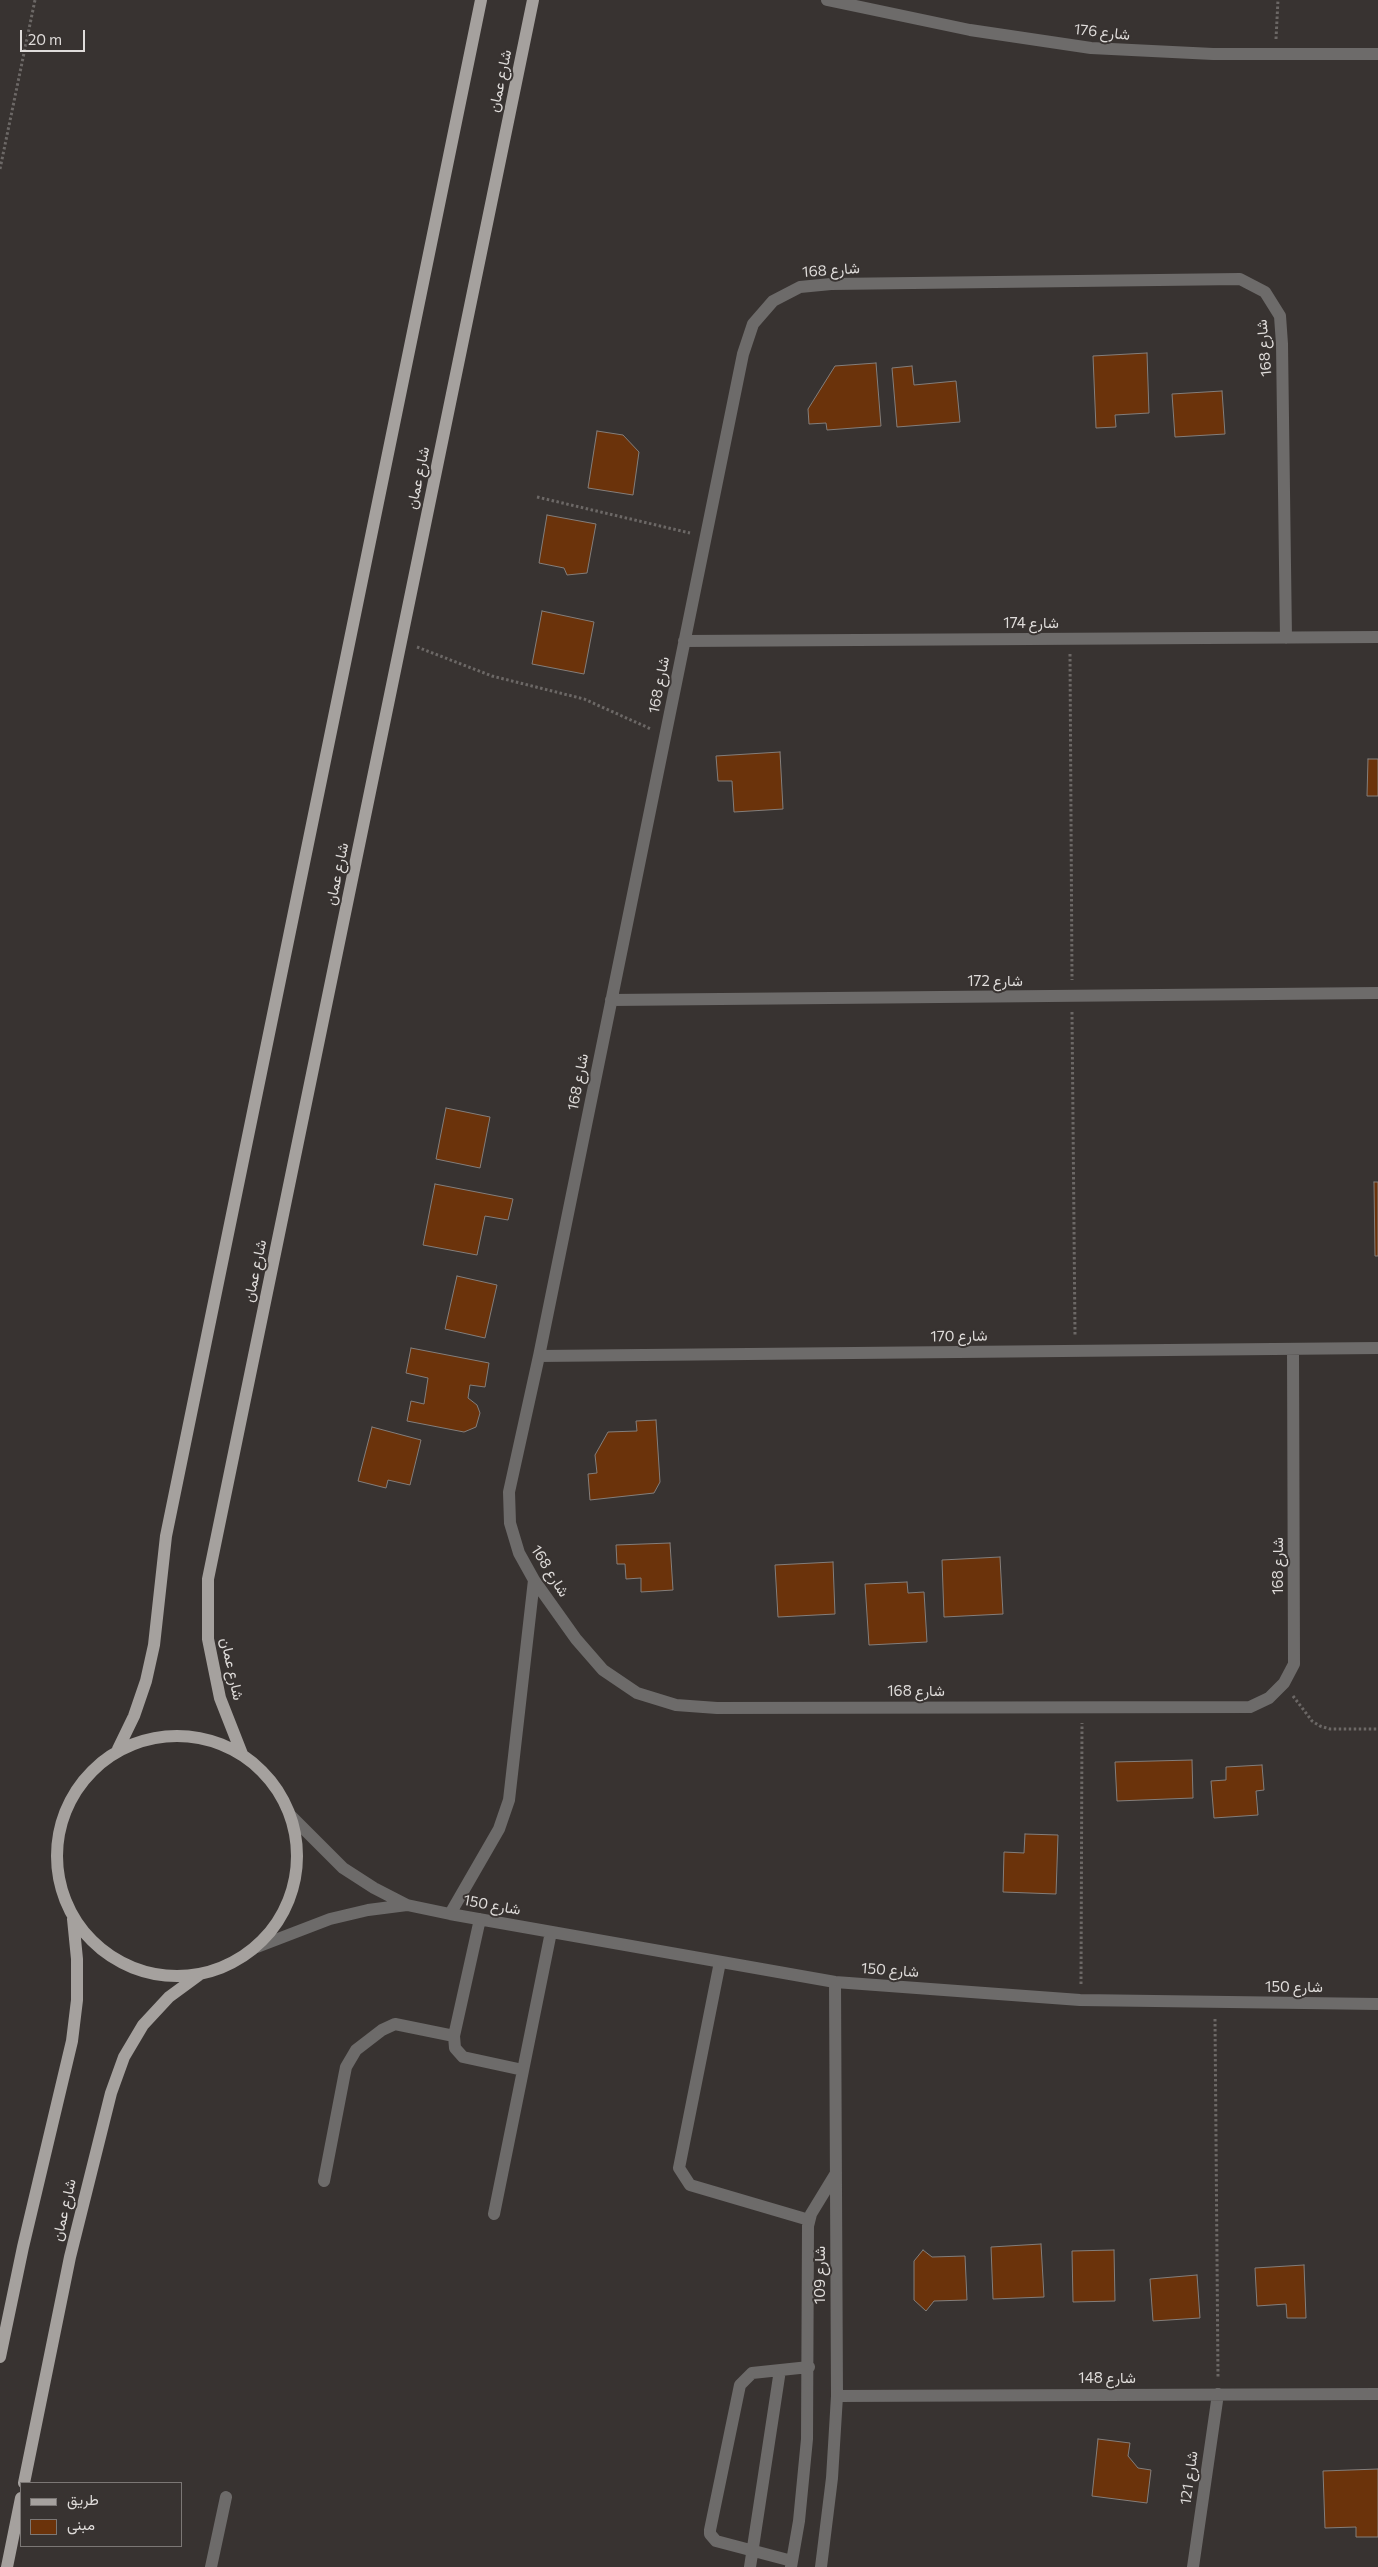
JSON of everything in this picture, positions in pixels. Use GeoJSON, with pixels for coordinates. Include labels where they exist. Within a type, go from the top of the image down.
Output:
{"type":"FeatureCollection","features":[{"type":"Feature","properties":{"kind":"main road"},"geometry":{"type":"LineString","coordinates":[[118,1749],[134,1716],[146,1681],[154,1644],[167,1528],[481,0]]}},
{"type":"Feature","properties":{"kind":"main road","name":"شارع عمان"},"geometry":{"type":"LineString","coordinates":[[242,1754],[220,1698],[208,1639],[208,1579],[534,0]]}},
{"type":"Feature","properties":{"kind":"main road"},"geometry":{"type":"LineString","coordinates":[[181,1734],[213,1740],[242,1754],[272,1781],[291,1816],[298,1851],[294,1886],[280,1919],[257,1946],[230,1965],[199,1975],[163,1976],[127,1966],[97,1947],[73,1919],[61,1889],[56,1856],[60,1824],[77,1788],[92,1768],[118,1749],[149,1738],[181,1734]]}},
{"type":"Feature","properties":{"kind":"main road","name":"شارع عمان"},"geometry":{"type":"LineString","coordinates":[[0,2357],[27,2229],[72,2040],[77,1967],[73,1919]]}},
{"type":"Feature","properties":{"kind":"main road","name":"شارع عمان"},"geometry":{"type":"LineString","coordinates":[[24,2482],[70,2257],[111,2093],[124,2057],[143,2025],[168,1997],[199,1975]]}},
{"type":"Feature","properties":{"kind":"main road"},"geometry":{"type":"LineString","coordinates":[[7,2567],[20,2503]]}},
{"type":"Feature","properties":{"kind":"street","name":"شارع 176"},"geometry":{"type":"LineString","coordinates":[[827,0],[978,31],[1091,48],[1152,53],[1378,54]]}},
{"type":"Feature","properties":{"kind":"street","name":"شارع 168"},"geometry":{"type":"LineString","coordinates":[[1286,638],[1280,316],[1265,292],[1240,279],[800,287],[773,301],[753,324],[743,354],[540,1356],[510,1492],[512,1531],[519,1553],[534,1580],[576,1640],[603,1670],[637,1693],[676,1705],[717,1708],[1250,1707],[1269,1698],[1284,1683],[1294,1664],[1293,1349]]}},
{"type":"Feature","properties":{"kind":"street","name":"شارع 174"},"geometry":{"type":"LineString","coordinates":[[684,641],[1378,637]]}},
{"type":"Feature","properties":{"kind":"street","name":"شارع 172"},"geometry":{"type":"LineString","coordinates":[[611,1000],[1378,992]]}},
{"type":"Feature","properties":{"kind":"street","name":"شارع 170"},"geometry":{"type":"LineString","coordinates":[[540,1356],[1378,1348]]}},
{"type":"Feature","properties":{"kind":"street"},"geometry":{"type":"LineString","coordinates":[[450,1914],[499,1829],[509,1800],[534,1580]]}},
{"type":"Feature","properties":{"kind":"street","name":"شارع 150"},"geometry":{"type":"LineString","coordinates":[[291,1816],[343,1868],[374,1888],[407,1904],[450,1914],[835,1982],[1080,2000],[1378,2004]]}},
{"type":"Feature","properties":{"kind":"street","name":"شارع 150"},"geometry":{"type":"LineString","coordinates":[[257,1946],[330,1919],[407,1904]]}},
{"type":"Feature","properties":{"kind":"street"},"geometry":{"type":"LineString","coordinates":[[480,1919],[454,2036],[455,2048],[463,2057],[523,2070]]}},
{"type":"Feature","properties":{"kind":"street"},"geometry":{"type":"LineString","coordinates":[[494,2214],[551,1932]]}},
{"type":"Feature","properties":{"kind":"street"},"geometry":{"type":"LineString","coordinates":[[720,1962],[679,2168],[690,2185],[809,2220]]}},
{"type":"Feature","properties":{"kind":"street","name":"شارع 109"},"geometry":{"type":"LineString","coordinates":[[821,2567],[832,2478],[836,2396],[835,1982]]}},
{"type":"Feature","properties":{"kind":"street"},"geometry":{"type":"LineString","coordinates":[[324,2181],[346,2067],[356,2050],[382,2030],[395,2024],[454,2036]]}},
{"type":"Feature","properties":{"kind":"street"},"geometry":{"type":"LineString","coordinates":[[809,2367],[752,2374],[740,2385],[710,2530],[710,2534],[716,2541],[791,2564],[804,2472],[809,2367],[809,2220],[836,2173]]}},
{"type":"Feature","properties":{"kind":"street"},"geometry":{"type":"LineString","coordinates":[[750,2567],[780,2370]]}},
{"type":"Feature","properties":{"kind":"street","name":"شارع 121"},"geometry":{"type":"LineString","coordinates":[[1193,2567],[1218,2394]]}},
{"type":"Feature","properties":{"kind":"street","name":"شارع 148"},"geometry":{"type":"LineString","coordinates":[[836,2396],[1378,2394]]}},
{"type":"Feature","properties":{"kind":"street"},"geometry":{"type":"LineString","coordinates":[[211,2567],[226,2497]]}},
{"type":"Feature","properties":{"kind":"path"},"geometry":{"type":"LineString","coordinates":[[0,169],[35,0]]}},
{"type":"Feature","properties":{"kind":"path"},"geometry":{"type":"LineString","coordinates":[[1275,54],[1278,0]]}},
{"type":"Feature","properties":{"kind":"path"},"geometry":{"type":"LineString","coordinates":[[537,497],[706,537]]}},
{"type":"Feature","properties":{"kind":"path"},"geometry":{"type":"LineString","coordinates":[[402,640],[492,676],[584,699],[665,735]]}},
{"type":"Feature","properties":{"kind":"path"},"geometry":{"type":"LineString","coordinates":[[1284,1683],[1305,1713],[1320,1726],[1330,1729],[1378,1729]]}},
{"type":"Feature","properties":{"kind":"path"},"geometry":{"type":"LineString","coordinates":[[1080,2000],[1082,1708]]}},
{"type":"Feature","properties":{"kind":"path"},"geometry":{"type":"LineString","coordinates":[[1215,2003],[1218,2394]]}},
{"type":"Feature","properties":{"kind":"building"},"geometry":{"type":"Polygon","coordinates":[[[1147,353],[1149,413],[1115,415],[1116,427],[1096,428],[1093,356],[1147,353]]]}},
{"type":"Feature","properties":{"kind":"building"},"geometry":{"type":"Polygon","coordinates":[[[876,363],[881,426],[827,430],[826,423],[809,424],[808,409],[835,366],[876,363]]]}},
{"type":"Feature","properties":{"kind":"building"},"geometry":{"type":"Polygon","coordinates":[[[912,366],[914,385],[956,381],[960,422],[897,427],[892,368],[912,366]]]}},
{"type":"Feature","properties":{"kind":"building"},"geometry":{"type":"Polygon","coordinates":[[[1222,391],[1225,434],[1175,437],[1172,394],[1222,391]]]}},
{"type":"Feature","properties":{"kind":"building"},"geometry":{"type":"Polygon","coordinates":[[[597,431],[623,435],[639,452],[633,495],[588,488],[597,431]]]}},
{"type":"Feature","properties":{"kind":"building"},"geometry":{"type":"Polygon","coordinates":[[[547,515],[596,524],[587,573],[567,575],[564,568],[539,563],[547,515]]]}},
{"type":"Feature","properties":{"kind":"building"},"geometry":{"type":"Polygon","coordinates":[[[542,611],[594,622],[584,674],[532,664],[542,611]]]}},
{"type":"Feature","properties":{"kind":"building"},"geometry":{"type":"Polygon","coordinates":[[[780,752],[783,809],[734,812],[732,781],[718,781],[716,756],[780,752]]]}},
{"type":"Feature","properties":{"kind":"building"},"geometry":{"type":"Polygon","coordinates":[[[1368,759],[1378,759],[1378,796],[1367,796],[1368,759]]]}},
{"type":"Feature","properties":{"kind":"building"},"geometry":{"type":"Polygon","coordinates":[[[446,1108],[490,1117],[480,1168],[436,1159],[446,1108]]]}},
{"type":"Feature","properties":{"kind":"building"},"geometry":{"type":"Polygon","coordinates":[[[1374,1182],[1378,1182],[1378,1256],[1375,1256],[1374,1182]]]}},
{"type":"Feature","properties":{"kind":"building"},"geometry":{"type":"Polygon","coordinates":[[[435,1184],[513,1199],[508,1220],[485,1216],[477,1255],[423,1245],[435,1184]]]}},
{"type":"Feature","properties":{"kind":"building"},"geometry":{"type":"Polygon","coordinates":[[[457,1276],[497,1285],[485,1338],[445,1329],[457,1276]]]}},
{"type":"Feature","properties":{"kind":"building"},"geometry":{"type":"Polygon","coordinates":[[[411,1348],[489,1363],[485,1387],[470,1385],[468,1398],[477,1405],[480,1413],[476,1427],[464,1432],[407,1421],[411,1401],[424,1404],[428,1378],[406,1373],[411,1348]]]}},
{"type":"Feature","properties":{"kind":"building"},"geometry":{"type":"Polygon","coordinates":[[[656,1420],[660,1482],[654,1493],[590,1500],[588,1474],[597,1473],[595,1455],[608,1432],[637,1431],[636,1421],[656,1420]]]}},
{"type":"Feature","properties":{"kind":"building"},"geometry":{"type":"Polygon","coordinates":[[[372,1427],[421,1440],[410,1485],[388,1480],[386,1488],[358,1481],[372,1427]]]}},
{"type":"Feature","properties":{"kind":"building"},"geometry":{"type":"Polygon","coordinates":[[[670,1543],[673,1590],[641,1592],[641,1578],[626,1579],[625,1564],[617,1564],[616,1545],[670,1543]]]}},
{"type":"Feature","properties":{"kind":"building"},"geometry":{"type":"Polygon","coordinates":[[[1000,1557],[1003,1614],[944,1617],[942,1560],[1000,1557]]]}},
{"type":"Feature","properties":{"kind":"building"},"geometry":{"type":"Polygon","coordinates":[[[833,1562],[835,1614],[778,1617],[775,1565],[833,1562]]]}},
{"type":"Feature","properties":{"kind":"building"},"geometry":{"type":"Polygon","coordinates":[[[907,1582],[908,1593],[924,1592],[927,1642],[869,1645],[865,1584],[907,1582]]]}},
{"type":"Feature","properties":{"kind":"building"},"geometry":{"type":"Polygon","coordinates":[[[1192,1760],[1193,1798],[1117,1801],[1115,1762],[1192,1760]]]}},
{"type":"Feature","properties":{"kind":"building"},"geometry":{"type":"Polygon","coordinates":[[[1262,1765],[1264,1790],[1256,1791],[1258,1815],[1214,1818],[1211,1781],[1226,1780],[1226,1767],[1262,1765]]]}},
{"type":"Feature","properties":{"kind":"building"},"geometry":{"type":"Polygon","coordinates":[[[1025,1834],[1058,1835],[1056,1894],[1003,1892],[1004,1852],[1024,1853],[1025,1834]]]}},
{"type":"Feature","properties":{"kind":"building"},"geometry":{"type":"Polygon","coordinates":[[[1041,2244],[1044,2297],[993,2299],[991,2247],[1041,2244]]]}},
{"type":"Feature","properties":{"kind":"building"},"geometry":{"type":"Polygon","coordinates":[[[923,2250],[932,2257],[965,2256],[967,2300],[934,2301],[926,2311],[914,2300],[914,2261],[923,2250]]]}},
{"type":"Feature","properties":{"kind":"building"},"geometry":{"type":"Polygon","coordinates":[[[1114,2250],[1115,2301],[1073,2302],[1072,2251],[1114,2250]]]}},
{"type":"Feature","properties":{"kind":"building"},"geometry":{"type":"Polygon","coordinates":[[[1304,2265],[1306,2318],[1287,2318],[1286,2304],[1257,2306],[1255,2268],[1304,2265]]]}},
{"type":"Feature","properties":{"kind":"building"},"geometry":{"type":"Polygon","coordinates":[[[1197,2275],[1200,2318],[1153,2321],[1150,2279],[1197,2275]]]}},
{"type":"Feature","properties":{"kind":"building"},"geometry":{"type":"Polygon","coordinates":[[[1098,2439],[1130,2443],[1128,2456],[1138,2468],[1151,2470],[1147,2503],[1092,2496],[1098,2439]]]}},
{"type":"Feature","properties":{"kind":"building"},"geometry":{"type":"Polygon","coordinates":[[[1378,2469],[1378,2537],[1356,2537],[1356,2527],[1325,2528],[1323,2471],[1378,2469]]]}}]}
